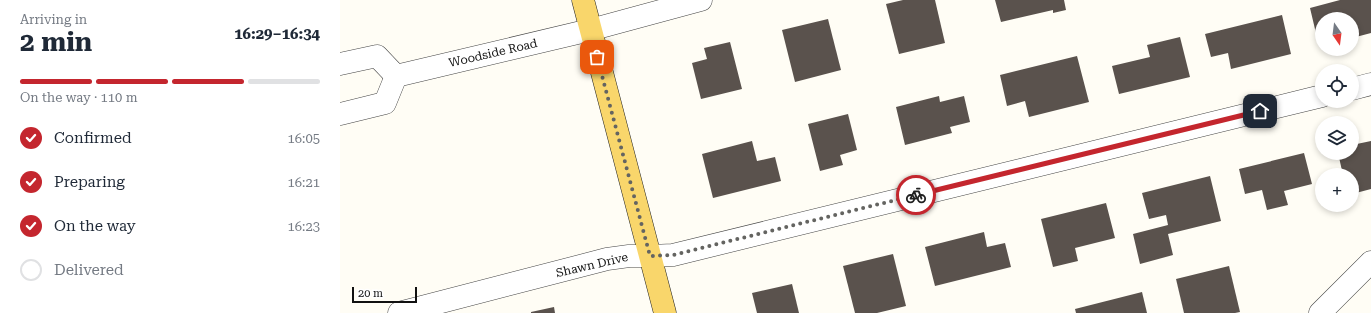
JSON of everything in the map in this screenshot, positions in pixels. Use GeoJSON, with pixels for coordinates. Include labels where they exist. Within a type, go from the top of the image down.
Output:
{"type":"FeatureCollection","features":[{"type":"Feature","properties":{"kind":"main road"},"geometry":{"type":"LineString","coordinates":[[583,0],[665,313]]}},
{"type":"Feature","properties":{"kind":"street","name":"Woodside Road"},"geometry":{"type":"LineString","coordinates":[[396,76],[590,30],[701,0]]}},
{"type":"Feature","properties":{"kind":"street"},"geometry":{"type":"LineString","coordinates":[[340,64],[376,56],[396,76],[385,103],[340,114]]}},
{"type":"Feature","properties":{"kind":"street"},"geometry":{"type":"LineString","coordinates":[[1359,87],[1371,84]]}},
{"type":"Feature","properties":{"kind":"street","name":"Shawn Drive"},"geometry":{"type":"LineString","coordinates":[[399,313],[607,260],[629,256],[673,255],[1315,98]]}},
{"type":"Feature","properties":{"kind":"street"},"geometry":{"type":"LineString","coordinates":[[1320,313],[1371,262]]}},
{"type":"Feature","properties":{"kind":"building"},"geometry":{"type":"Polygon","coordinates":[[[903,0],[935,0],[945,43],[899,54],[886,4],[903,0]]]}},
{"type":"Feature","properties":{"kind":"building"},"geometry":{"type":"Polygon","coordinates":[[[995,0],[1064,0],[1066,10],[1053,13],[1053,10],[1001,22],[995,0]]]}},
{"type":"Feature","properties":{"kind":"building"},"geometry":{"type":"Polygon","coordinates":[[[1340,0],[1371,0],[1371,33],[1359,36],[1359,12],[1315,12],[1315,29],[1310,8],[1340,0]]]}},
{"type":"Feature","properties":{"kind":"building"},"geometry":{"type":"Polygon","coordinates":[[[1282,15],[1291,54],[1231,69],[1228,53],[1211,57],[1205,34],[1282,15]]]}},
{"type":"Feature","properties":{"kind":"building"},"geometry":{"type":"Polygon","coordinates":[[[828,19],[841,70],[795,82],[782,30],[828,19]]]}},
{"type":"Feature","properties":{"kind":"building"},"geometry":{"type":"Polygon","coordinates":[[[1180,37],[1190,77],[1119,94],[1112,66],[1150,57],[1147,45],[1180,37]]]}},
{"type":"Feature","properties":{"kind":"building"},"geometry":{"type":"Polygon","coordinates":[[[730,42],[742,89],[701,99],[692,63],[707,59],[704,48],[730,42]]]}},
{"type":"Feature","properties":{"kind":"building"},"geometry":{"type":"Polygon","coordinates":[[[1077,56],[1089,102],[1029,117],[1025,101],[1007,106],[1000,75],[1077,56]]]}},
{"type":"Feature","properties":{"kind":"building"},"geometry":{"type":"Polygon","coordinates":[[[939,96],[940,102],[964,96],[970,122],[950,127],[952,133],[905,145],[896,107],[939,96]]]}},
{"type":"Feature","properties":{"kind":"building"},"geometry":{"type":"Polygon","coordinates":[[[848,114],[857,150],[840,155],[843,165],[820,171],[808,124],[848,114]]]}},
{"type":"Feature","properties":{"kind":"building"},"geometry":{"type":"Polygon","coordinates":[[[752,141],[757,161],[775,157],[781,181],[713,198],[702,154],[752,141]]]}},
{"type":"Feature","properties":{"kind":"building"},"geometry":{"type":"Polygon","coordinates":[[[1371,141],[1371,189],[1359,192],[1359,168],[1341,168],[1340,160],[1359,160],[1359,144],[1371,141]]]}},
{"type":"Feature","properties":{"kind":"building"},"geometry":{"type":"Polygon","coordinates":[[[1304,153],[1312,184],[1284,191],[1288,205],[1267,210],[1262,190],[1245,194],[1239,169],[1304,153]]]}},
{"type":"Feature","properties":{"kind":"building"},"geometry":{"type":"Polygon","coordinates":[[[1210,176],[1221,221],[1168,234],[1173,255],[1140,264],[1133,234],[1168,225],[1166,215],[1149,219],[1142,193],[1210,176]]]}},
{"type":"Feature","properties":{"kind":"building"},"geometry":{"type":"Polygon","coordinates":[[[1106,203],[1115,238],[1075,248],[1078,261],[1053,267],[1041,219],[1106,203]]]}},
{"type":"Feature","properties":{"kind":"building"},"geometry":{"type":"Polygon","coordinates":[[[984,232],[987,247],[1005,243],[1011,267],[935,286],[925,247],[984,232]]]}},
{"type":"Feature","properties":{"kind":"building"},"geometry":{"type":"Polygon","coordinates":[[[893,254],[906,306],[877,313],[855,313],[843,266],[893,254]]]}},
{"type":"Feature","properties":{"kind":"building"},"geometry":{"type":"Polygon","coordinates":[[[1229,266],[1240,312],[1184,313],[1176,279],[1229,266]]]}},
{"type":"Feature","properties":{"kind":"building"},"geometry":{"type":"Polygon","coordinates":[[[792,284],[799,313],[757,313],[752,293],[792,284]]]}},
{"type":"Feature","properties":{"kind":"building"},"geometry":{"type":"Polygon","coordinates":[[[1142,292],[1147,313],[1076,313],[1075,309],[1142,292]]]}},
{"type":"Feature","properties":{"kind":"building"},"geometry":{"type":"Polygon","coordinates":[[[554,307],[555,313],[531,313],[531,312],[554,307]]]}},
{"type":"Feature","properties":{"kind":"way so far"},"geometry":{"type":"LineString","coordinates":[[597,57],[650,256],[673,255],[916,195]]}},
{"type":"Feature","properties":{"kind":"route"},"geometry":{"type":"LineString","coordinates":[[916,195],[1260,111]]}}]}
